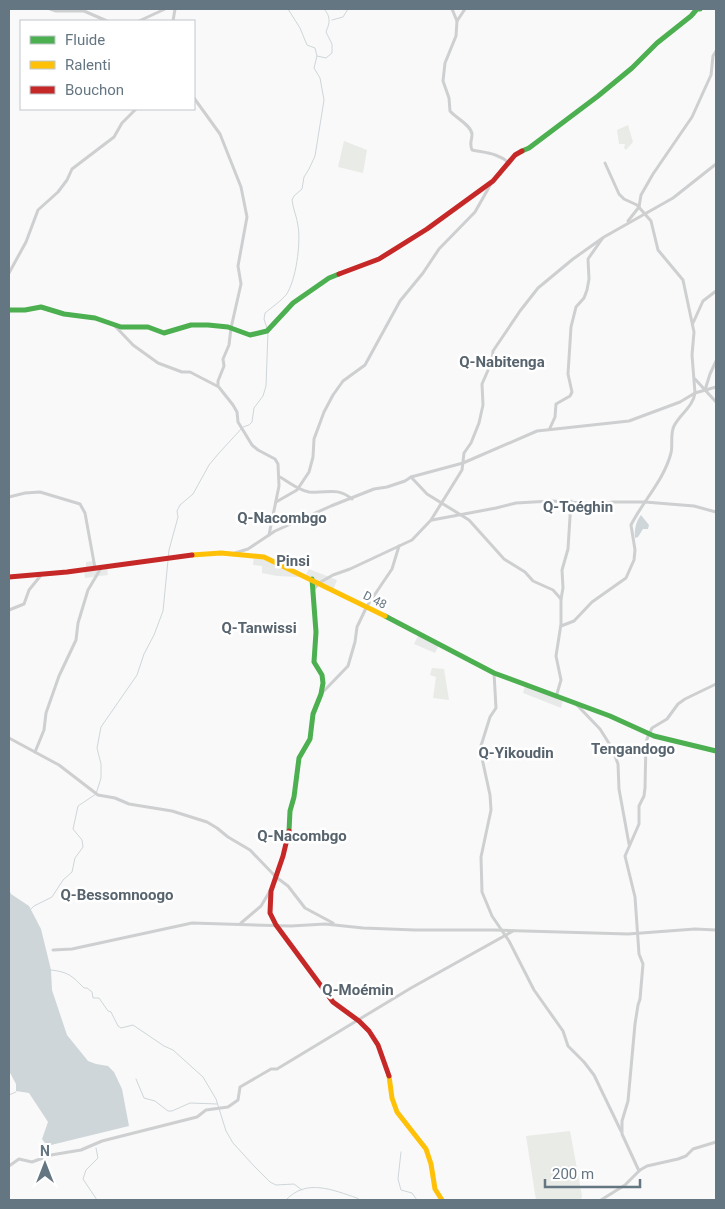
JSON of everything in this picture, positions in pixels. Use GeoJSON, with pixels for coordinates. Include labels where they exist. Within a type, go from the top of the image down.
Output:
{"type":"FeatureCollection","features":[{"type":"Feature","properties":{"kind":"street"},"geometry":{"type":"LineString","coordinates":[[50,9],[56,11],[84,11],[105,20]]}},
{"type":"Feature","properties":{"kind":"street"},"geometry":{"type":"LineString","coordinates":[[141,20],[165,9]]}},
{"type":"Feature","properties":{"kind":"street"},"geometry":{"type":"LineString","coordinates":[[452,9],[457,21],[456,36],[445,63],[443,81],[449,98],[450,111],[469,127],[472,134],[470,144],[472,150],[496,154],[509,163]]}},
{"type":"Feature","properties":{"kind":"street"},"geometry":{"type":"LineString","coordinates":[[457,21],[465,9]]}},
{"type":"Feature","properties":{"kind":"street"},"geometry":{"type":"LineString","coordinates":[[9,310],[41,308],[64,314],[95,318],[114,325],[148,327],[164,333],[191,325],[208,324],[231,328],[250,335],[268,331],[293,303],[329,278],[379,259],[427,229],[493,181],[515,155],[529,148],[580,110],[632,68],[657,43],[692,16],[697,9],[700,9]]}},
{"type":"Feature","properties":{"kind":"street"},"geometry":{"type":"LineString","coordinates":[[628,222],[638,207],[641,195],[692,117],[711,75],[713,56],[716,51]]}},
{"type":"Feature","properties":{"kind":"street"},"geometry":{"type":"LineString","coordinates":[[195,99],[220,134],[241,187],[247,218],[238,266],[241,284],[229,345],[223,359],[224,366],[218,386]]}},
{"type":"Feature","properties":{"kind":"street"},"geometry":{"type":"LineString","coordinates":[[9,273],[26,242],[38,210],[58,192],[72,169],[114,137],[122,123],[135,110]]}},
{"type":"Feature","properties":{"kind":"street"},"geometry":{"type":"LineString","coordinates":[[561,626],[574,621],[592,602],[626,578],[634,560],[635,550],[630,525],[652,492],[671,452],[674,425],[694,399],[695,393],[692,355],[694,332],[683,280],[658,250],[650,221],[638,207],[619,194],[605,163]]}},
{"type":"Feature","properties":{"kind":"street"},"geometry":{"type":"LineString","coordinates":[[314,589],[319,582],[415,538],[431,520],[462,470],[464,453],[471,443],[479,423],[483,405],[482,384],[492,361],[493,351],[520,310],[538,288],[604,236],[673,198],[716,164]]}},
{"type":"Feature","properties":{"kind":"street"},"geometry":{"type":"LineString","coordinates":[[275,503],[298,488],[309,472],[313,457],[314,439],[324,412],[333,395],[343,381],[365,365],[400,301],[423,273],[439,249],[478,208],[493,181]]}},
{"type":"Feature","properties":{"kind":"street"},"geometry":{"type":"LineString","coordinates":[[550,429],[553,423],[556,404],[570,396],[572,392],[568,374],[571,327],[576,307],[584,298],[589,279],[588,260],[604,236]]}},
{"type":"Feature","properties":{"kind":"street"},"geometry":{"type":"LineString","coordinates":[[693,323],[702,301],[716,291]]}},
{"type":"Feature","properties":{"kind":"street"},"geometry":{"type":"LineString","coordinates":[[114,325],[133,344],[158,363],[176,370],[190,372],[218,386],[233,405],[238,422],[252,445],[275,459],[279,468],[279,486],[269,536]]}},
{"type":"Feature","properties":{"kind":"street"},"geometry":{"type":"LineString","coordinates":[[705,390],[716,362]]}},
{"type":"Feature","properties":{"kind":"street"},"geometry":{"type":"LineString","coordinates":[[694,379],[716,402]]}},
{"type":"Feature","properties":{"kind":"street"},"geometry":{"type":"LineString","coordinates":[[235,553],[248,549],[303,518],[374,489],[387,487],[411,477],[463,463],[537,431],[629,421],[680,402],[695,393],[716,387]]}},
{"type":"Feature","properties":{"kind":"street"},"geometry":{"type":"LineString","coordinates":[[279,476],[298,488],[310,492],[338,491],[344,492],[352,499]]}},
{"type":"Feature","properties":{"kind":"street"},"geometry":{"type":"LineString","coordinates":[[411,477],[427,494],[469,520],[504,559],[526,572],[533,581],[553,590],[561,599]]}},
{"type":"Feature","properties":{"kind":"street"},"geometry":{"type":"LineString","coordinates":[[9,497],[40,492],[80,504],[85,514],[98,568],[88,590],[78,623],[76,640],[59,676],[46,712],[44,730],[35,752]]}},
{"type":"Feature","properties":{"kind":"street"},"geometry":{"type":"LineString","coordinates":[[556,696],[561,680],[556,656],[561,626],[562,570],[568,549],[571,501]]}},
{"type":"Feature","properties":{"kind":"street"},"geometry":{"type":"LineString","coordinates":[[431,520],[524,502],[571,501],[599,504],[645,502],[694,506],[716,512]]}},
{"type":"Feature","properties":{"kind":"street"},"geometry":{"type":"LineString","coordinates":[[321,694],[348,666],[357,627],[367,606],[392,570],[400,545]]}},
{"type":"Feature","properties":{"kind":"street","name":"D 48"},"geometry":{"type":"LineString","coordinates":[[9,577],[221,553],[235,553],[271,560],[367,606],[494,673],[610,716],[665,740],[716,751]]}},
{"type":"Feature","properties":{"kind":"street"},"geometry":{"type":"LineString","coordinates":[[9,610],[24,604],[29,590],[43,574]]}},
{"type":"Feature","properties":{"kind":"street"},"geometry":{"type":"LineString","coordinates":[[240,924],[261,906],[271,891],[284,856],[299,758],[310,739],[313,714],[321,694],[322,675],[314,662],[316,632],[312,579]]}},
{"type":"Feature","properties":{"kind":"street"},"geometry":{"type":"LineString","coordinates":[[494,673],[496,708],[490,717],[480,745],[490,795],[491,810],[480,856],[482,892],[492,916],[505,935],[534,990],[563,1031],[568,1046],[594,1075],[639,1171]]}},
{"type":"Feature","properties":{"kind":"street"},"geometry":{"type":"LineString","coordinates":[[622,1134],[622,1121],[628,1101],[643,964],[639,954],[635,897],[625,856],[636,833],[640,819],[638,806],[644,796],[645,788],[646,742],[652,728],[667,719],[678,704],[716,684]]}},
{"type":"Feature","properties":{"kind":"street"},"geometry":{"type":"LineString","coordinates":[[576,704],[600,729],[612,748],[618,764],[619,789],[629,845]]}},
{"type":"Feature","properties":{"kind":"street"},"geometry":{"type":"LineString","coordinates":[[9,738],[58,765],[98,795],[115,798],[128,804],[172,811],[207,822],[250,850],[276,877],[288,886],[305,908],[335,925]]}},
{"type":"Feature","properties":{"kind":"street"},"geometry":{"type":"LineString","coordinates":[[271,891],[270,913],[276,925],[333,1002],[359,1021],[369,1031],[378,1045],[388,1072],[392,1098],[397,1112],[426,1149],[431,1164],[435,1189],[442,1200]]}},
{"type":"Feature","properties":{"kind":"street"},"geometry":{"type":"LineString","coordinates":[[53,950],[72,948],[192,923],[291,926],[325,924],[415,930],[515,930],[598,934],[637,934],[695,929],[716,930]]}},
{"type":"Feature","properties":{"kind":"street"},"geometry":{"type":"LineString","coordinates":[[9,1166],[19,1159],[32,1162],[81,1150],[102,1142],[197,1117],[206,1110],[228,1107],[238,1100],[240,1087],[270,1069],[277,1069],[411,988],[515,930]]}},
{"type":"Feature","properties":{"kind":"street"},"geometry":{"type":"LineString","coordinates":[[601,1200],[626,1184],[639,1171],[648,1166],[678,1159],[686,1156],[693,1149],[716,1142]]}},
{"type":"Feature","properties":{"kind":"shaded area"},"geometry":{"type":"Polygon","coordinates":[[[628,125],[633,142],[626,150],[624,148],[625,144],[619,144],[617,130],[628,125]]]}},
{"type":"Feature","properties":{"kind":"shaded area"},"geometry":{"type":"Polygon","coordinates":[[[344,141],[367,150],[363,173],[338,167],[344,141]]]}},
{"type":"Feature","properties":{"kind":"shaded area"},"geometry":{"type":"Polygon","coordinates":[[[641,515],[649,525],[648,529],[643,529],[638,537],[635,538],[636,526],[641,515]]]}},
{"type":"Feature","properties":{"kind":"shaded area"},"geometry":{"type":"Polygon","coordinates":[[[254,555],[264,557],[300,573],[298,577],[262,573],[262,566],[253,565],[254,555]]]}},
{"type":"Feature","properties":{"kind":"shaded area"},"geometry":{"type":"Polygon","coordinates":[[[93,561],[95,568],[107,566],[108,575],[85,578],[84,569],[86,569],[86,562],[93,561]]]}},
{"type":"Feature","properties":{"kind":"shaded area"},"geometry":{"type":"Polygon","coordinates":[[[309,569],[337,580],[333,590],[305,576],[309,569]]]}},
{"type":"Feature","properties":{"kind":"shaded area"},"geometry":{"type":"Polygon","coordinates":[[[419,634],[439,645],[435,653],[414,644],[419,634]]]}},
{"type":"Feature","properties":{"kind":"shaded area"},"geometry":{"type":"Polygon","coordinates":[[[432,668],[444,669],[449,700],[433,698],[436,677],[430,675],[432,668]]]}},
{"type":"Feature","properties":{"kind":"shaded area"},"geometry":{"type":"Polygon","coordinates":[[[525,685],[563,699],[561,708],[523,693],[525,685]]]}},
{"type":"Feature","properties":{"kind":"shaded area"},"geometry":{"type":"Polygon","coordinates":[[[9,890],[11,894],[29,906],[41,929],[51,970],[52,990],[67,1035],[88,1061],[108,1066],[114,1072],[122,1089],[129,1126],[47,1146],[42,1139],[48,1122],[29,1093],[16,1091],[16,1084],[9,1071],[9,890]]]}},
{"type":"Feature","properties":{"kind":"shaded area"},"geometry":{"type":"Polygon","coordinates":[[[570,1131],[582,1196],[581,1200],[536,1200],[526,1136],[570,1131]]]}},
{"type":"Feature","properties":{"kind":"waterway"},"geometry":{"type":"LineString","coordinates":[[267,328],[264,319],[265,313],[286,295],[293,281],[299,233],[292,200],[302,189],[304,177],[315,156],[324,100],[320,78],[314,68],[317,56],[315,48],[307,45],[300,28],[288,9]]}},
{"type":"Feature","properties":{"kind":"waterway"},"geometry":{"type":"LineString","coordinates":[[317,56],[326,58],[332,53],[332,44],[326,32],[329,17],[324,9]]}},
{"type":"Feature","properties":{"kind":"waterway"},"geometry":{"type":"LineString","coordinates":[[332,20],[343,17],[348,9]]}},
{"type":"Feature","properties":{"kind":"waterway"},"geometry":{"type":"LineString","coordinates":[[30,910],[52,897],[63,880],[72,872],[75,858],[83,847],[82,840],[73,829],[78,806],[96,794],[101,778],[101,764],[97,748],[101,727],[137,675],[163,611],[169,550],[178,517],[177,511],[180,505],[193,494],[209,465],[219,453],[243,427],[252,422],[254,408],[263,396],[266,386],[268,332]]}},
{"type":"Feature","properties":{"kind":"waterway"},"geometry":{"type":"LineString","coordinates":[[51,970],[70,975],[84,988],[92,992],[93,998],[99,998],[121,1028],[133,1025],[173,1050],[203,1077],[216,1099],[226,1131],[233,1143],[254,1166],[270,1182],[276,1185],[294,1184],[302,1190]]}},
{"type":"Feature","properties":{"kind":"waterway"},"geometry":{"type":"LineString","coordinates":[[136,1079],[144,1098],[155,1101],[168,1111],[190,1103],[217,1104]]}},
{"type":"Feature","properties":{"kind":"waterway"},"geometry":{"type":"LineString","coordinates":[[9,1095],[16,1092]]}},
{"type":"Feature","properties":{"kind":"waterway"},"geometry":{"type":"LineString","coordinates":[[96,1148],[98,1158],[86,1170],[83,1179],[97,1200]]}},
{"type":"Feature","properties":{"kind":"waterway"},"geometry":{"type":"LineString","coordinates":[[401,1152],[398,1179],[401,1190],[412,1193],[417,1200]]}},
{"type":"Feature","properties":{"kind":"waterway"},"geometry":{"type":"LineString","coordinates":[[286,1200],[302,1189],[311,1188],[329,1189],[360,1200]]}},
{"type":"Feature","properties":{"kind":"traffic: fast"},"geometry":{"type":"LineString","coordinates":[[522,151],[529,148],[598,96],[632,68],[657,43],[697,9],[700,9]]}},
{"type":"Feature","properties":{"kind":"traffic: fast"},"geometry":{"type":"LineString","coordinates":[[9,310],[41,307],[64,314],[95,318],[121,327],[148,327],[164,333],[191,325],[208,325],[228,327],[250,335],[267,331],[293,303],[329,278],[339,274]]}},
{"type":"Feature","properties":{"kind":"traffic: fast"},"geometry":{"type":"LineString","coordinates":[[289,831],[290,811],[294,797],[299,758],[310,739],[313,714],[323,683],[322,675],[314,662],[316,632],[312,579]]}},
{"type":"Feature","properties":{"kind":"traffic: fast"},"geometry":{"type":"LineString","coordinates":[[385,616],[494,673],[610,716],[654,736],[716,751]]}},
{"type":"Feature","properties":{"kind":"traffic: slow"},"geometry":{"type":"LineString","coordinates":[[192,555],[221,553],[264,557],[385,616]]}},
{"type":"Feature","properties":{"kind":"traffic: slow"},"geometry":{"type":"LineString","coordinates":[[389,1076],[392,1098],[397,1112],[426,1149],[431,1164],[435,1189],[442,1200]]}},
{"type":"Feature","properties":{"kind":"traffic: jam"},"geometry":{"type":"LineString","coordinates":[[339,274],[379,259],[427,229],[493,181],[515,155],[522,151]]}},
{"type":"Feature","properties":{"kind":"traffic: jam"},"geometry":{"type":"LineString","coordinates":[[9,577],[67,572],[192,555]]}},
{"type":"Feature","properties":{"kind":"traffic: jam"},"geometry":{"type":"LineString","coordinates":[[289,831],[271,891],[270,913],[276,925],[333,1002],[359,1021],[369,1031],[378,1045],[389,1076]]}},
{"type":"Feature","properties":{"kind":"district","name":"Q-Nabitenga"},"geometry":{"type":"Point","coordinates":[502,362]}},
{"type":"Feature","properties":{"kind":"district","name":"Q-Toéghin"},"geometry":{"type":"Point","coordinates":[578,507]}},
{"type":"Feature","properties":{"kind":"district","name":"Q-Nacombgo"},"geometry":{"type":"Point","coordinates":[282,518]}},
{"type":"Feature","properties":{"kind":"district","name":"Pinsi"},"geometry":{"type":"Point","coordinates":[293,561]}},
{"type":"Feature","properties":{"kind":"district","name":"Q-Tanwissi"},"geometry":{"type":"Point","coordinates":[259,628]}},
{"type":"Feature","properties":{"kind":"district","name":"Tengandogo"},"geometry":{"type":"Point","coordinates":[633,749]}},
{"type":"Feature","properties":{"kind":"district","name":"Q-Yikoudin"},"geometry":{"type":"Point","coordinates":[516,753]}},
{"type":"Feature","properties":{"kind":"district","name":"Q-Nacombgo"},"geometry":{"type":"Point","coordinates":[302,836]}},
{"type":"Feature","properties":{"kind":"district","name":"Q-Bessomnoogo"},"geometry":{"type":"Point","coordinates":[117,895]}},
{"type":"Feature","properties":{"kind":"district","name":"Q-Moémin"},"geometry":{"type":"Point","coordinates":[358,990]}}]}
